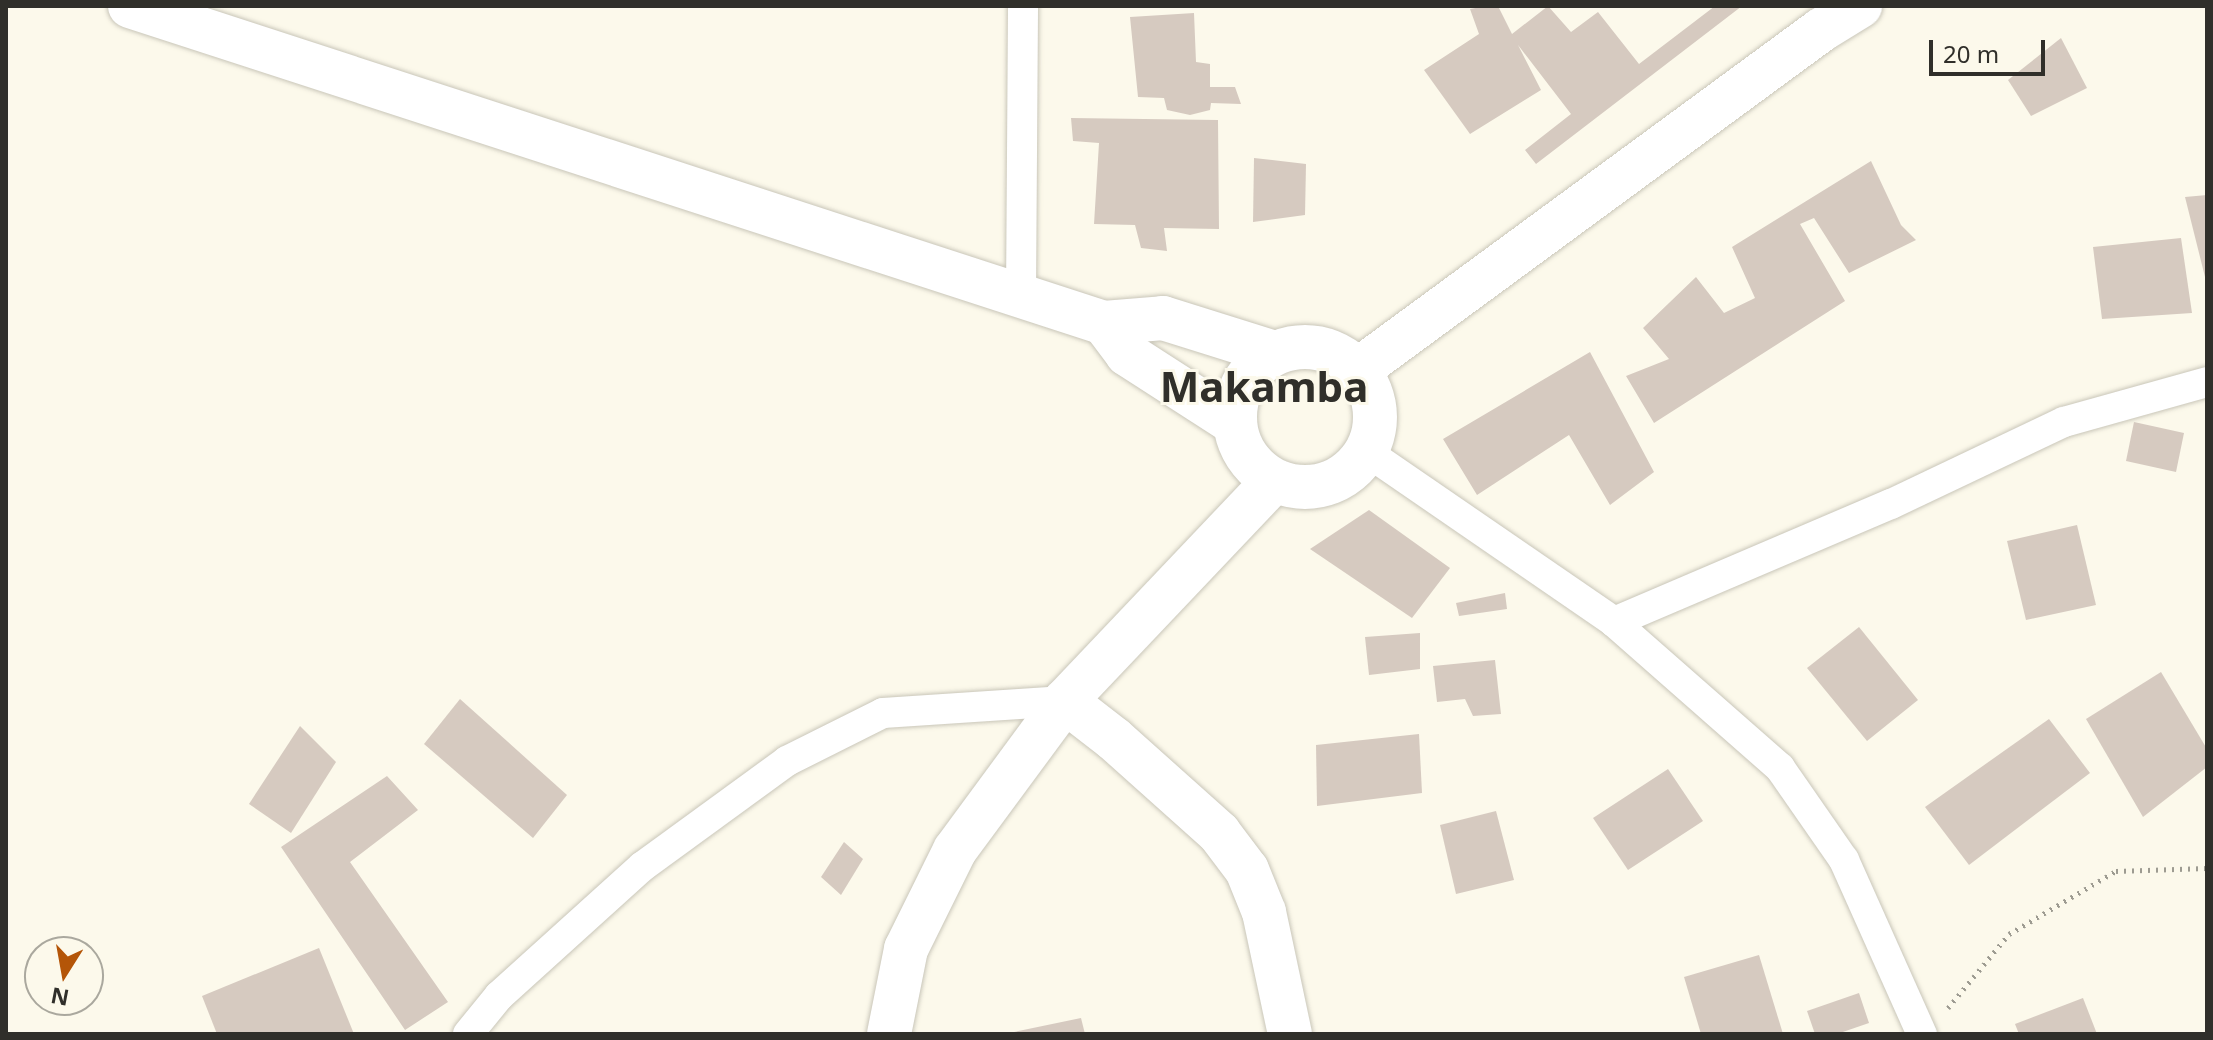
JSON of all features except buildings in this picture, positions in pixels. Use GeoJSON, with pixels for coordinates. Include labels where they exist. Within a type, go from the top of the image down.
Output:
{"type":"FeatureCollection","features":[{"type":"Feature","properties":{"kind":"main road"},"geometry":{"type":"LineString","coordinates":[[130,6],[1104,323],[1163,318],[1275,353]]}},
{"type":"Feature","properties":{"kind":"main road"},"geometry":{"type":"LineString","coordinates":[[1358,370],[1823,18],[1860,6]]}},
{"type":"Feature","properties":{"kind":"main road"},"geometry":{"type":"LineString","coordinates":[[1104,323],[1127,354],[1234,423]]}},
{"type":"Feature","properties":{"kind":"main road"},"geometry":{"type":"LineString","coordinates":[[1305,346],[1334,353],[1358,370],[1373,395],[1376,425],[1367,452],[1341,479],[1304,488],[1273,482],[1244,454],[1234,423],[1237,394],[1252,370],[1275,353],[1305,346]]}},
{"type":"Feature","properties":{"kind":"main road"},"geometry":{"type":"LineString","coordinates":[[889,1034],[906,949],[955,850],[1065,701],[1273,482]]}},
{"type":"Feature","properties":{"kind":"main road"},"geometry":{"type":"LineString","coordinates":[[1065,701],[1114,739],[1219,833],[1247,870],[1264,912],[1290,1034]]}},
{"type":"Feature","properties":{"kind":"street"},"geometry":{"type":"LineString","coordinates":[[1021,296],[1023,6]]}},
{"type":"Feature","properties":{"kind":"street"},"geometry":{"type":"LineString","coordinates":[[1614,622],[1891,504],[2064,422],[2207,382]]}},
{"type":"Feature","properties":{"kind":"street"},"geometry":{"type":"LineString","coordinates":[[1367,452],[1614,622],[1780,768],[1844,860],[1922,1034]]}},
{"type":"Feature","properties":{"kind":"street"},"geometry":{"type":"LineString","coordinates":[[468,1034],[499,996],[643,866],[787,761],[883,713],[1065,701]]}},
{"type":"Feature","properties":{"kind":"path"},"geometry":{"type":"LineString","coordinates":[[1945,1012],[2009,934],[2116,871],[2207,868]]}},
{"type":"Feature","properties":{"kind":"district","name":"Makamba"},"geometry":{"type":"Point","coordinates":[1264,386]}}]}
